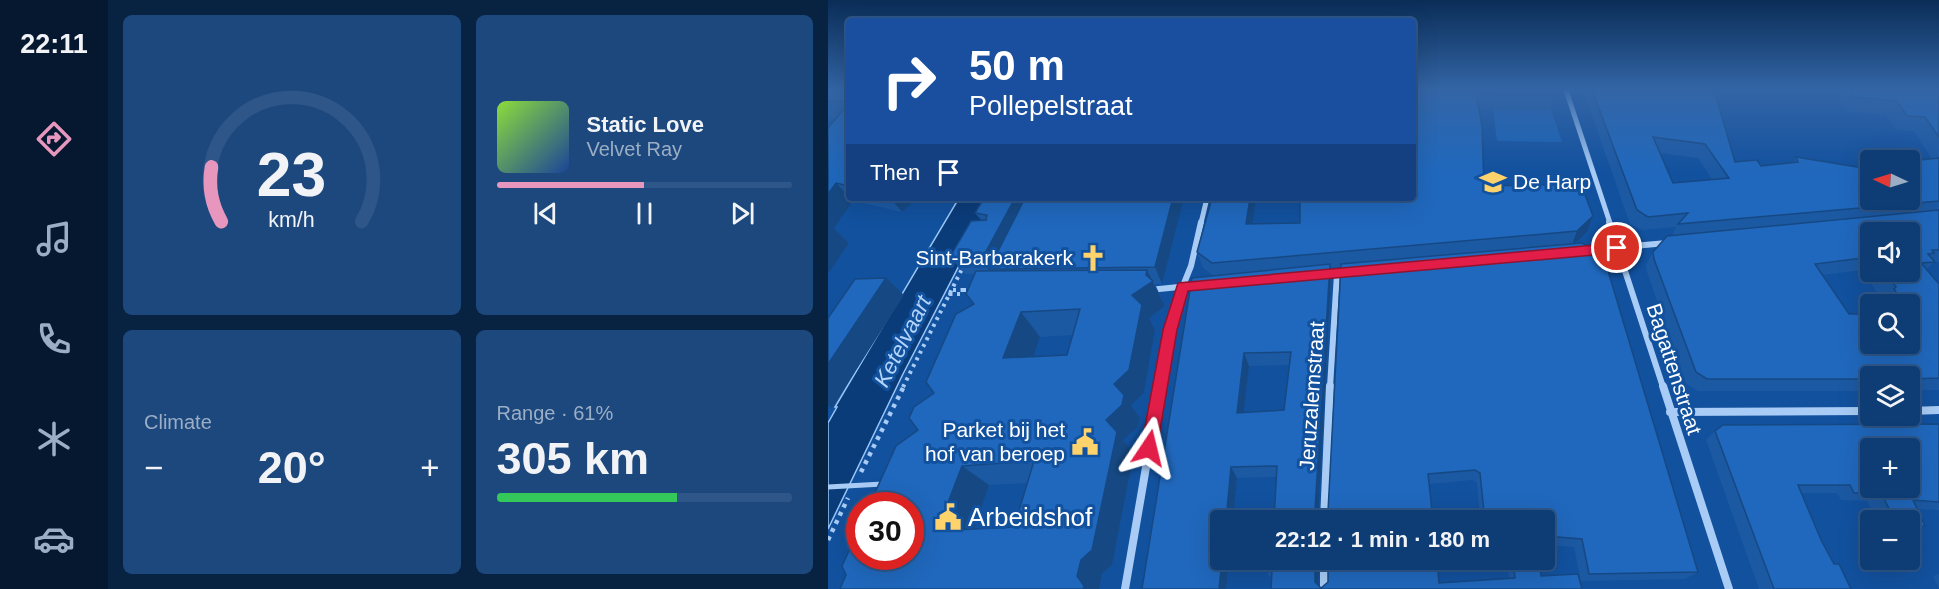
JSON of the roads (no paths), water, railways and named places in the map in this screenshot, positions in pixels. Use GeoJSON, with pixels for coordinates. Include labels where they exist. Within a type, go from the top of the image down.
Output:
{"type":"FeatureCollection","features":[{"type":"Feature","properties":{"kind":"street","name":"Bagattenstraat"},"geometry":{"type":"LineString","coordinates":[[1575,117],[1729,589]]}},
{"type":"Feature","properties":{"kind":"street"},"geometry":{"type":"LineString","coordinates":[[1125,589],[1170,330],[1191,266],[1206,201]]}},
{"type":"Feature","properties":{"kind":"street"},"geometry":{"type":"LineString","coordinates":[[1580,251],[1671,243]]}},
{"type":"Feature","properties":{"kind":"street"},"geometry":{"type":"LineString","coordinates":[[1312,273],[1360,272]]}},
{"type":"Feature","properties":{"kind":"street","name":"Jeruzalemstraat"},"geometry":{"type":"LineString","coordinates":[[1324,510],[1324,476],[1337,274]]}},
{"type":"Feature","properties":{"kind":"street"},"geometry":{"type":"LineString","coordinates":[[1145,290],[1206,284]]}},
{"type":"Feature","properties":{"kind":"street"},"geometry":{"type":"LineString","coordinates":[[1920,411],[1939,410]]}},
{"type":"Feature","properties":{"kind":"street"},"geometry":{"type":"LineString","coordinates":[[1670,412],[1860,411]]}},
{"type":"Feature","properties":{"kind":"street"},"geometry":{"type":"LineString","coordinates":[[1324,570],[1324,589]]}},
{"type":"Feature","properties":{"kind":"lane"},"geometry":{"type":"LineString","coordinates":[[828,487],[894,483]]}},
{"type":"Feature","properties":{"kind":"water","name":"Ketelvaart"},"geometry":{"type":"Polygon","coordinates":[[[957,201],[992,201],[903,374],[828,529],[828,423],[837,407],[835,407],[957,201]]]}},
{"type":"Feature","properties":{"kind":"place","name":"De Harp"},"geometry":{"type":"Point","coordinates":[1493,182]}},
{"type":"Feature","properties":{"kind":"place","name":"Sint-Barbarakerk"},"geometry":{"type":"Point","coordinates":[1093,258]}},
{"type":"Feature","properties":{"kind":"place","name":"Parket bij het hof van beroep"},"geometry":{"type":"Point","coordinates":[1085,442]}},
{"type":"Feature","properties":{"kind":"place","name":"Arbeidshof"},"geometry":{"type":"Point","coordinates":[948,517]}}]}
